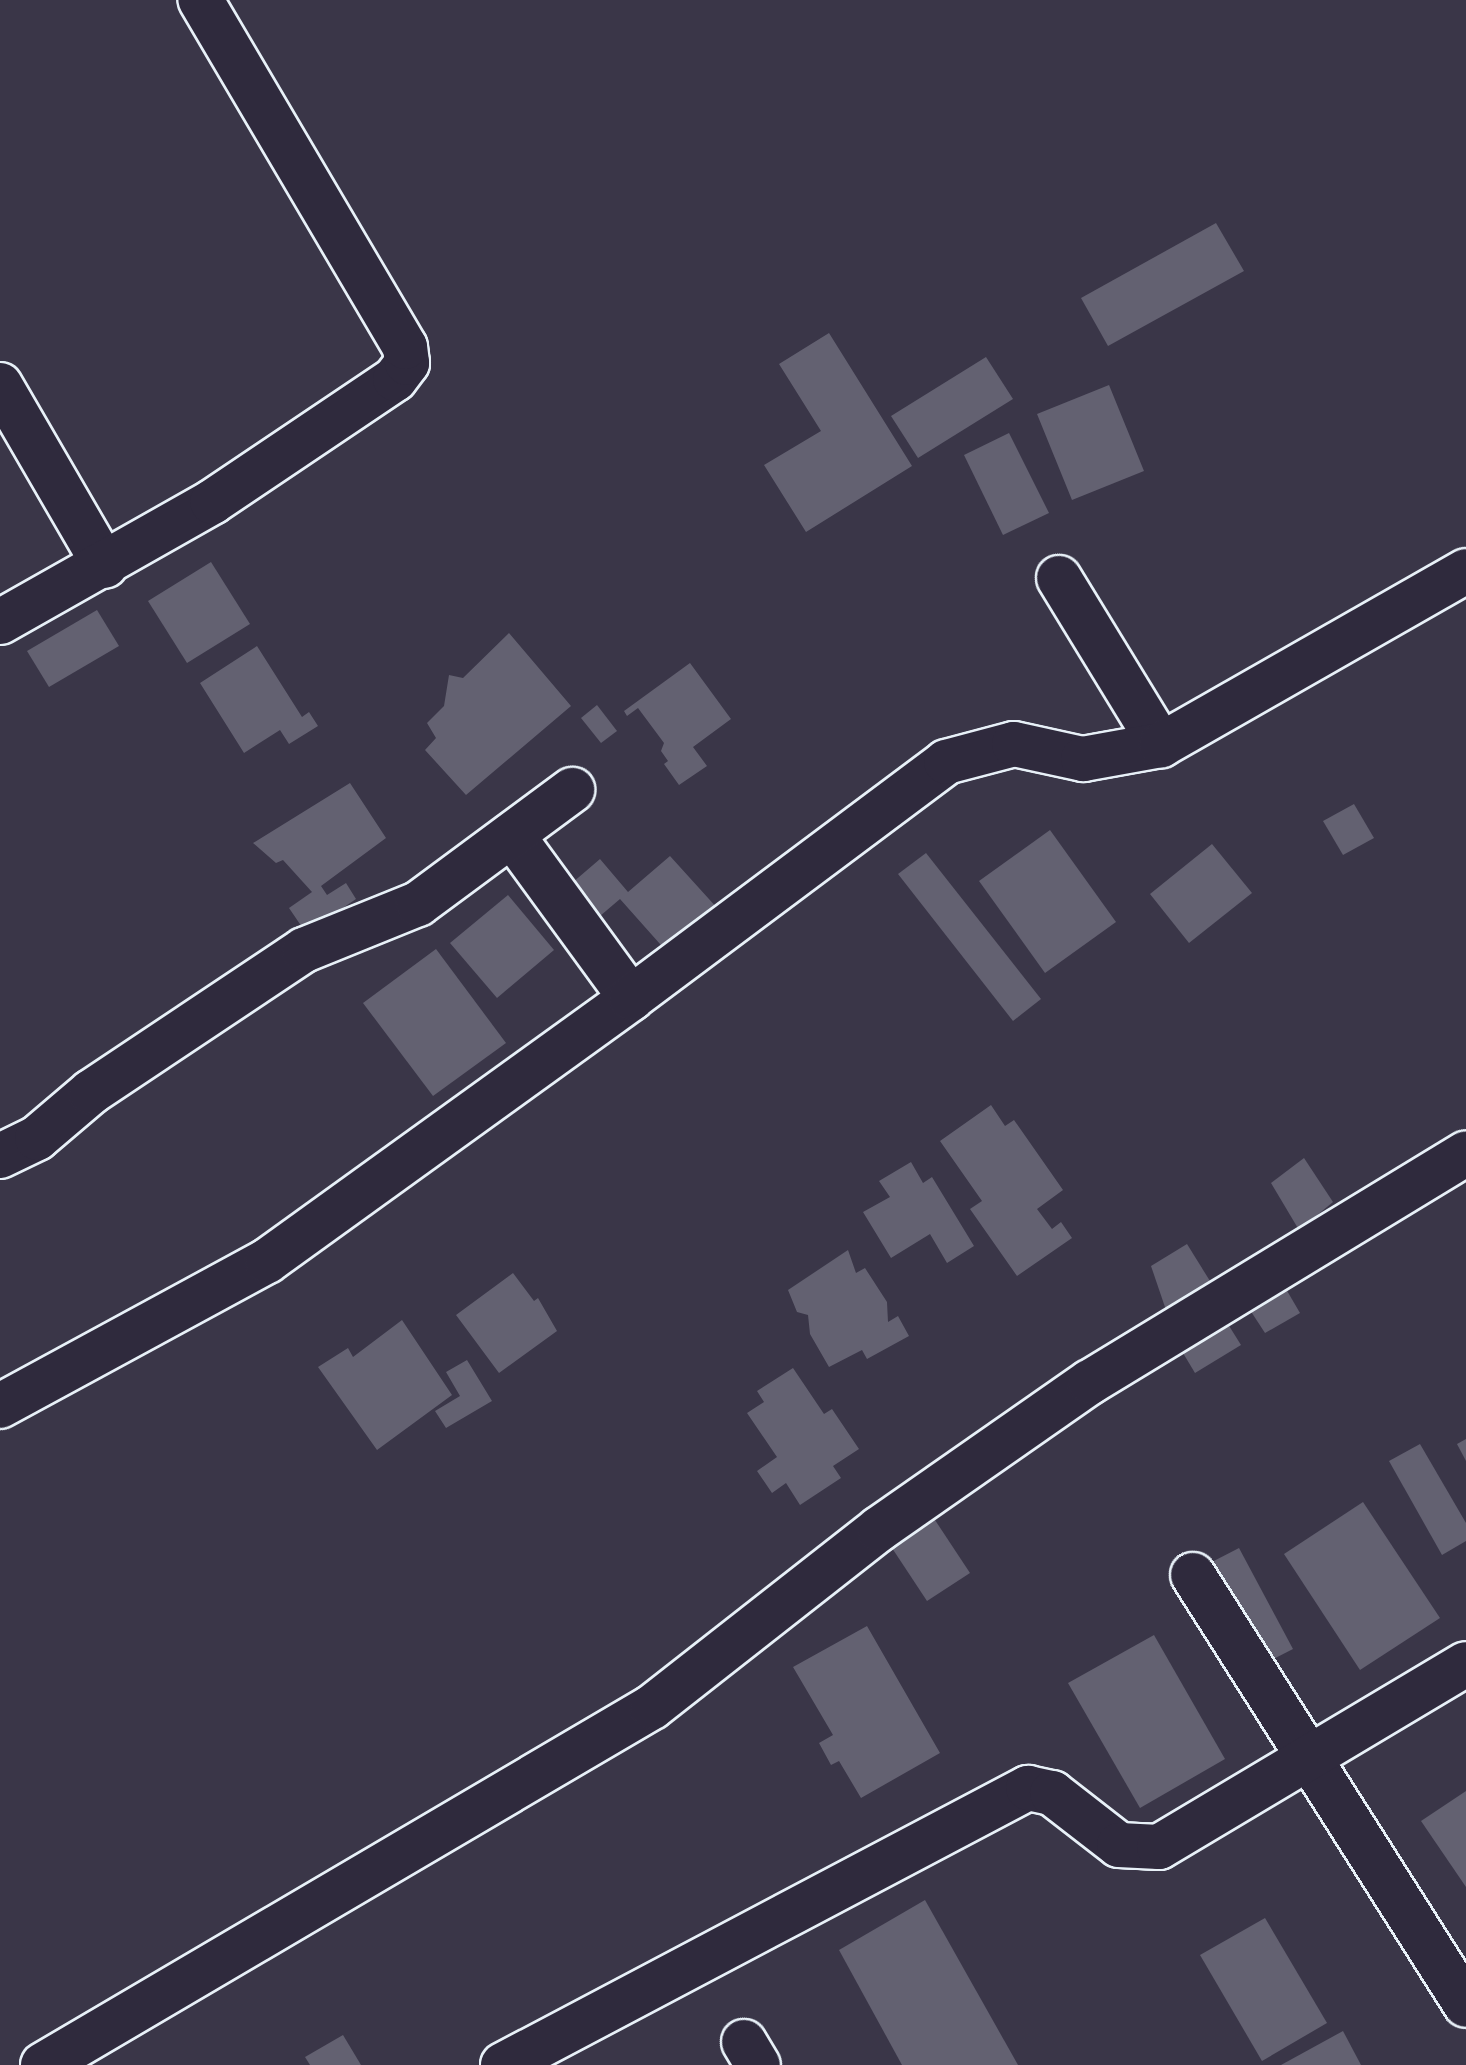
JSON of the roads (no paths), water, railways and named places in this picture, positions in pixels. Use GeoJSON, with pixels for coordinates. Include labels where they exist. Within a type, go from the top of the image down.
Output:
{"type":"FeatureCollection","features":[{"type":"Feature","properties":{"kind":"street"},"geometry":{"type":"LineString","coordinates":[[0,622],[105,566],[212,502],[395,379],[407,363],[405,347],[201,0]]}},
{"type":"Feature","properties":{"kind":"street"},"geometry":{"type":"LineString","coordinates":[[0,385],[105,566]]}},
{"type":"Feature","properties":{"kind":"street"},"geometry":{"type":"LineString","coordinates":[[0,1406],[267,1261],[631,998],[946,762],[1014,744],[1083,759],[1161,745],[1466,571]]}},
{"type":"Feature","properties":{"kind":"street"},"geometry":{"type":"LineString","coordinates":[[1059,578],[1161,745]]}},
{"type":"Feature","properties":{"kind":"street"},"geometry":{"type":"LineString","coordinates":[[0,1156],[37,1138],[91,1092],[304,950],[418,904],[572,790]]}},
{"type":"Feature","properties":{"kind":"street"},"geometry":{"type":"LineString","coordinates":[[512,835],[631,998]]}},
{"type":"Feature","properties":{"kind":"street"},"geometry":{"type":"LineString","coordinates":[[43,2065],[652,1707],[879,1529],[1090,1382],[1466,1153]]}},
{"type":"Feature","properties":{"kind":"street"},"geometry":{"type":"LineString","coordinates":[[1193,1575],[1466,2005]]}},
{"type":"Feature","properties":{"kind":"street"},"geometry":{"type":"LineString","coordinates":[[503,2065],[1028,1788],[1052,1793],[1119,1845],[1159,1847],[1309,1754],[1466,1664]]}}]}
